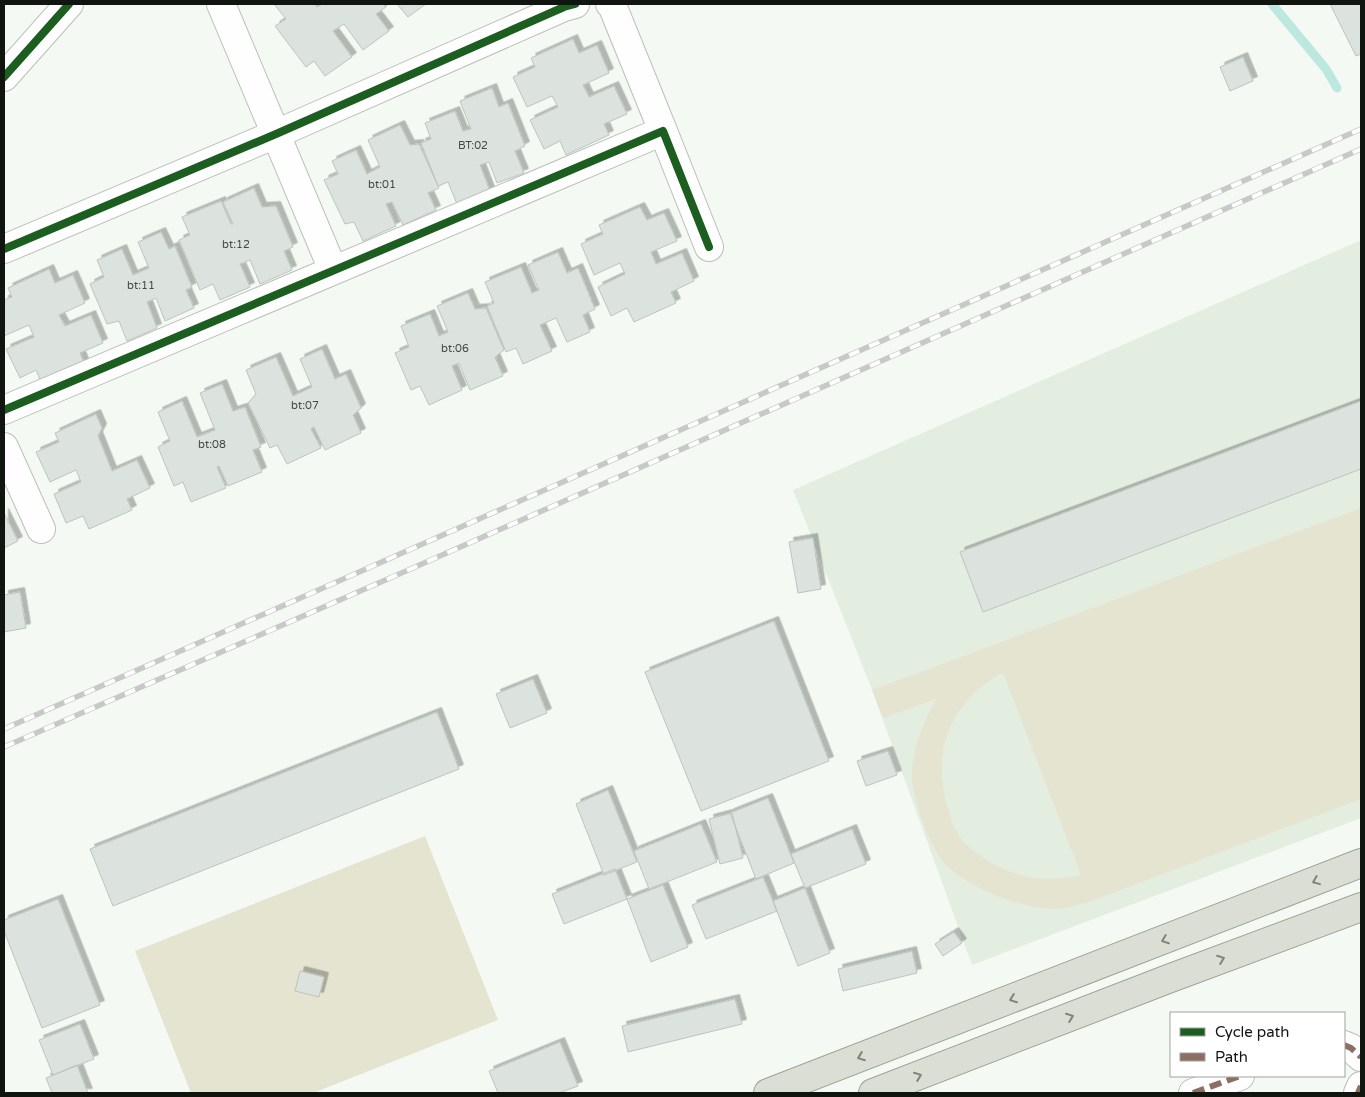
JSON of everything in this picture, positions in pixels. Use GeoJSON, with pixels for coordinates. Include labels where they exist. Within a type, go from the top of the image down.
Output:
{"type":"FeatureCollection","features":[{"type":"Feature","properties":{"kind":"highway"},"geometry":{"type":"LineString","coordinates":[[768,1093],[1361,863]]}},
{"type":"Feature","properties":{"kind":"highway"},"geometry":{"type":"LineString","coordinates":[[873,1093],[1159,982],[1361,907]]}},
{"type":"Feature","properties":{"kind":"street"},"geometry":{"type":"LineString","coordinates":[[4,77],[68,4]]}},
{"type":"Feature","properties":{"kind":"street"},"geometry":{"type":"LineString","coordinates":[[221,4],[333,270]]}},
{"type":"Feature","properties":{"kind":"street"},"geometry":{"type":"LineString","coordinates":[[4,249],[276,134],[564,7],[575,4]]}},
{"type":"Feature","properties":{"kind":"street"},"geometry":{"type":"LineString","coordinates":[[610,4],[663,130],[709,247]]}},
{"type":"Feature","properties":{"kind":"street"},"geometry":{"type":"LineString","coordinates":[[4,410],[663,130]]}},
{"type":"Feature","properties":{"kind":"street"},"geometry":{"type":"LineString","coordinates":[[4,447],[41,529]]}},
{"type":"Feature","properties":{"kind":"street"},"geometry":{"type":"LineString","coordinates":[[1345,1045],[1361,1057]]}},
{"type":"Feature","properties":{"kind":"street"},"geometry":{"type":"LineString","coordinates":[[1193,1093],[1237,1077]]}},
{"type":"Feature","properties":{"kind":"street"},"geometry":{"type":"LineString","coordinates":[[1358,1093],[1361,1086]]}},
{"type":"Feature","properties":{"kind":"shaded area"},"geometry":{"type":"Polygon","coordinates":[[[1361,240],[1361,818],[972,965],[872,690],[793,490],[1361,240]]]}},
{"type":"Feature","properties":{"kind":"green space"},"geometry":{"type":"Polygon","coordinates":[[[1361,508],[1361,799],[1086,903],[1053,909],[1007,900],[979,888],[955,873],[945,864],[934,847],[923,823],[915,799],[912,779],[912,768],[922,728],[936,699],[883,718],[872,690],[1361,508]],[[1003,673],[985,684],[970,698],[958,713],[949,730],[944,748],[942,767],[943,787],[952,821],[961,839],[971,849],[996,866],[1015,874],[1041,879],[1081,875],[1003,673]]]}},
{"type":"Feature","properties":{"kind":"green space"},"geometry":{"type":"Polygon","coordinates":[[[425,836],[498,1020],[313,1093],[191,1093],[135,951],[425,836]]]}},
{"type":"Feature","properties":{"kind":"building"},"geometry":{"type":"Polygon","coordinates":[[[274,4],[315,4],[317,7],[322,4],[383,4],[386,7],[376,14],[389,31],[363,50],[344,24],[333,31],[352,57],[325,76],[314,61],[306,67],[275,26],[286,19],[274,4]]]}},
{"type":"Feature","properties":{"kind":"building"},"geometry":{"type":"Polygon","coordinates":[[[397,4],[426,4],[408,17],[397,4]]]}},
{"type":"Feature","properties":{"kind":"building"},"geometry":{"type":"Polygon","coordinates":[[[1330,4],[1361,4],[1361,54],[1356,56],[1330,4]]]}},
{"type":"Feature","properties":{"kind":"building"},"geometry":{"type":"Polygon","coordinates":[[[573,39],[579,53],[597,45],[609,73],[583,85],[589,97],[614,86],[627,114],[604,124],[609,135],[566,155],[560,141],[544,149],[530,120],[558,107],[552,96],[527,107],[513,77],[535,67],[531,58],[573,39]]]}},
{"type":"Feature","properties":{"kind":"building"},"geometry":{"type":"Polygon","coordinates":[[[1243,57],[1253,81],[1230,91],[1220,67],[1243,57]]]}},
{"type":"Feature","properties":{"kind":"building"},"geometry":{"type":"Polygon","coordinates":[[[492,88],[499,107],[508,103],[525,146],[515,151],[524,173],[497,183],[489,162],[480,165],[490,191],[457,204],[448,182],[438,186],[421,143],[431,139],[425,123],[455,111],[463,131],[471,129],[460,101],[492,88]]]}},
{"type":"Feature","properties":{"kind":"building"},"geometry":{"type":"Polygon","coordinates":[[[400,125],[410,145],[419,144],[439,188],[428,193],[436,210],[403,225],[392,202],[386,204],[396,226],[363,241],[354,222],[345,224],[324,180],[338,174],[332,161],[356,150],[367,174],[380,167],[368,140],[400,125]]]}},
{"type":"Feature","properties":{"kind":"building"},"geometry":{"type":"Polygon","coordinates":[[[254,188],[262,207],[276,206],[293,247],[284,251],[292,270],[260,284],[250,260],[240,264],[250,287],[220,300],[213,284],[200,290],[179,240],[190,235],[182,217],[221,201],[231,224],[233,224],[223,202],[254,188]]]}},
{"type":"Feature","properties":{"kind":"building"},"geometry":{"type":"Polygon","coordinates":[[[640,207],[647,220],[664,213],[677,241],[651,252],[656,264],[682,253],[694,281],[671,292],[676,303],[634,322],[627,308],[611,316],[598,287],[625,274],[620,263],[594,275],[581,244],[603,234],[599,225],[640,207]]]}},
{"type":"Feature","properties":{"kind":"building"},"geometry":{"type":"Polygon","coordinates":[[[161,232],[169,249],[175,246],[192,287],[186,290],[194,308],[165,321],[156,298],[147,302],[157,328],[127,341],[119,321],[107,324],[90,284],[104,277],[97,260],[122,249],[133,275],[149,268],[138,242],[161,232]]]}},
{"type":"Feature","properties":{"kind":"building"},"geometry":{"type":"Polygon","coordinates":[[[558,252],[567,273],[578,268],[595,309],[583,315],[590,332],[567,342],[556,318],[540,325],[552,351],[523,364],[516,348],[506,352],[487,306],[494,303],[485,282],[521,267],[532,293],[539,290],[528,265],[558,252]]]}},
{"type":"Feature","properties":{"kind":"building"},"geometry":{"type":"Polygon","coordinates":[[[49,269],[55,283],[73,275],[85,303],[59,315],[65,326],[91,315],[103,343],[80,353],[85,365],[42,384],[36,370],[20,378],[6,349],[34,337],[29,325],[4,336],[4,300],[12,297],[8,288],[49,269]]]}},
{"type":"Feature","properties":{"kind":"building"},"geometry":{"type":"Polygon","coordinates":[[[468,293],[475,309],[486,308],[504,350],[495,357],[503,376],[470,390],[459,363],[452,366],[462,390],[429,405],[420,386],[411,390],[395,353],[409,347],[401,326],[430,314],[439,336],[448,332],[437,306],[468,293]]]}},
{"type":"Feature","properties":{"kind":"building"},"geometry":{"type":"Polygon","coordinates":[[[322,349],[335,379],[346,374],[361,408],[353,415],[361,433],[325,450],[314,427],[311,429],[321,448],[287,464],[277,445],[270,448],[248,403],[256,394],[246,370],[276,357],[293,396],[312,387],[300,359],[322,349]]]}},
{"type":"Feature","properties":{"kind":"building"},"geometry":{"type":"Polygon","coordinates":[[[222,384],[233,411],[245,407],[261,447],[253,450],[262,472],[228,486],[219,466],[217,467],[226,488],[191,502],[183,482],[174,486],[158,447],[170,441],[158,412],[182,401],[197,437],[215,430],[200,393],[222,384]]]}},
{"type":"Feature","properties":{"kind":"building"},"geometry":{"type":"Polygon","coordinates":[[[1361,401],[1361,469],[983,612],[960,552],[1361,401]]]}},
{"type":"Feature","properties":{"kind":"building"},"geometry":{"type":"Polygon","coordinates":[[[96,414],[102,428],[98,436],[112,471],[137,460],[150,488],[127,499],[132,510],[89,529],[83,516],[66,523],[54,494],[81,482],[76,470],[50,482],[36,452],[59,442],[55,433],[96,414]]]}},
{"type":"Feature","properties":{"kind":"building"},"geometry":{"type":"Polygon","coordinates":[[[4,513],[18,541],[4,548],[4,513]]]}},
{"type":"Feature","properties":{"kind":"building"},"geometry":{"type":"Polygon","coordinates":[[[813,538],[821,589],[798,593],[789,542],[813,538]]]}},
{"type":"Feature","properties":{"kind":"building"},"geometry":{"type":"Polygon","coordinates":[[[20,592],[26,628],[4,632],[4,595],[20,592]]]}},
{"type":"Feature","properties":{"kind":"building"},"geometry":{"type":"Polygon","coordinates":[[[774,621],[829,761],[701,811],[645,672],[774,621]]]}},
{"type":"Feature","properties":{"kind":"building"},"geometry":{"type":"Polygon","coordinates":[[[533,679],[547,713],[510,728],[496,694],[533,679]]]}},
{"type":"Feature","properties":{"kind":"building"},"geometry":{"type":"Polygon","coordinates":[[[437,712],[459,769],[113,906],[90,849],[437,712]]]}},
{"type":"Feature","properties":{"kind":"building"},"geometry":{"type":"Polygon","coordinates":[[[888,751],[897,775],[866,786],[857,761],[888,751]]]}},
{"type":"Feature","properties":{"kind":"building"},"geometry":{"type":"Polygon","coordinates":[[[608,790],[637,862],[604,875],[576,804],[608,790]]]}},
{"type":"Feature","properties":{"kind":"building"},"geometry":{"type":"Polygon","coordinates":[[[768,798],[794,863],[756,879],[730,813],[768,798]]]}},
{"type":"Feature","properties":{"kind":"building"},"geometry":{"type":"Polygon","coordinates":[[[732,813],[743,858],[720,864],[709,819],[732,813]]]}},
{"type":"Feature","properties":{"kind":"building"},"geometry":{"type":"Polygon","coordinates":[[[701,824],[717,862],[649,889],[634,851],[701,824]]]}},
{"type":"Feature","properties":{"kind":"building"},"geometry":{"type":"Polygon","coordinates":[[[852,829],[866,864],[805,888],[791,854],[852,829]]]}},
{"type":"Feature","properties":{"kind":"building"},"geometry":{"type":"Polygon","coordinates":[[[615,869],[627,899],[564,924],[552,894],[615,869]]]}},
{"type":"Feature","properties":{"kind":"building"},"geometry":{"type":"Polygon","coordinates":[[[763,877],[777,911],[706,939],[692,905],[763,877]]]}},
{"type":"Feature","properties":{"kind":"building"},"geometry":{"type":"Polygon","coordinates":[[[663,885],[688,947],[651,962],[627,899],[663,885]]]}},
{"type":"Feature","properties":{"kind":"building"},"geometry":{"type":"Polygon","coordinates":[[[805,888],[830,953],[798,966],[773,901],[805,888]]]}},
{"type":"Feature","properties":{"kind":"building"},"geometry":{"type":"Polygon","coordinates":[[[58,899],[100,1005],[42,1028],[4,931],[4,920],[58,899]]]}},
{"type":"Feature","properties":{"kind":"building"},"geometry":{"type":"Polygon","coordinates":[[[954,932],[962,943],[943,956],[935,944],[954,932]]]}},
{"type":"Feature","properties":{"kind":"building"},"geometry":{"type":"Polygon","coordinates":[[[912,951],[917,973],[843,991],[838,969],[912,951]]]}},
{"type":"Feature","properties":{"kind":"building"},"geometry":{"type":"Polygon","coordinates":[[[300,971],[324,977],[319,997],[295,991],[300,971]]]}},
{"type":"Feature","properties":{"kind":"building"},"geometry":{"type":"Polygon","coordinates":[[[735,999],[742,1024],[628,1052],[622,1026],[735,999]]]}},
{"type":"Feature","properties":{"kind":"building"},"geometry":{"type":"Polygon","coordinates":[[[80,1024],[94,1059],[53,1075],[39,1040],[80,1024]]]}},
{"type":"Feature","properties":{"kind":"building"},"geometry":{"type":"Polygon","coordinates":[[[560,1042],[578,1086],[559,1093],[498,1093],[489,1071],[560,1042]]]}},
{"type":"Feature","properties":{"kind":"building"},"geometry":{"type":"Polygon","coordinates":[[[77,1065],[88,1093],[52,1093],[46,1078],[77,1065]]]}},
{"type":"Feature","properties":{"kind":"waterway"},"geometry":{"type":"LineString","coordinates":[[1272,4],[1326,69],[1337,88]]}},
{"type":"Feature","properties":{"kind":"railway"},"geometry":{"type":"LineString","coordinates":[[4,729],[1361,129]]}},
{"type":"Feature","properties":{"kind":"railway"},"geometry":{"type":"LineString","coordinates":[[4,747],[1361,149]]}},
{"type":"Feature","properties":{"kind":"marked path"},"geometry":{"type":"LineString","coordinates":[[1345,1045],[1361,1057]]}},
{"type":"Feature","properties":{"kind":"marked path"},"geometry":{"type":"LineString","coordinates":[[1193,1093],[1237,1077]]}},
{"type":"Feature","properties":{"kind":"marked path"},"geometry":{"type":"LineString","coordinates":[[1358,1093],[1361,1086]]}},
{"type":"Feature","properties":{"kind":"cycle path"},"geometry":{"type":"LineString","coordinates":[[4,77],[69,4]]}},
{"type":"Feature","properties":{"kind":"cycle path"},"geometry":{"type":"LineString","coordinates":[[4,249],[276,134],[564,7],[575,4]]}},
{"type":"Feature","properties":{"kind":"cycle path"},"geometry":{"type":"LineString","coordinates":[[4,410],[663,131],[709,247]]}}]}
